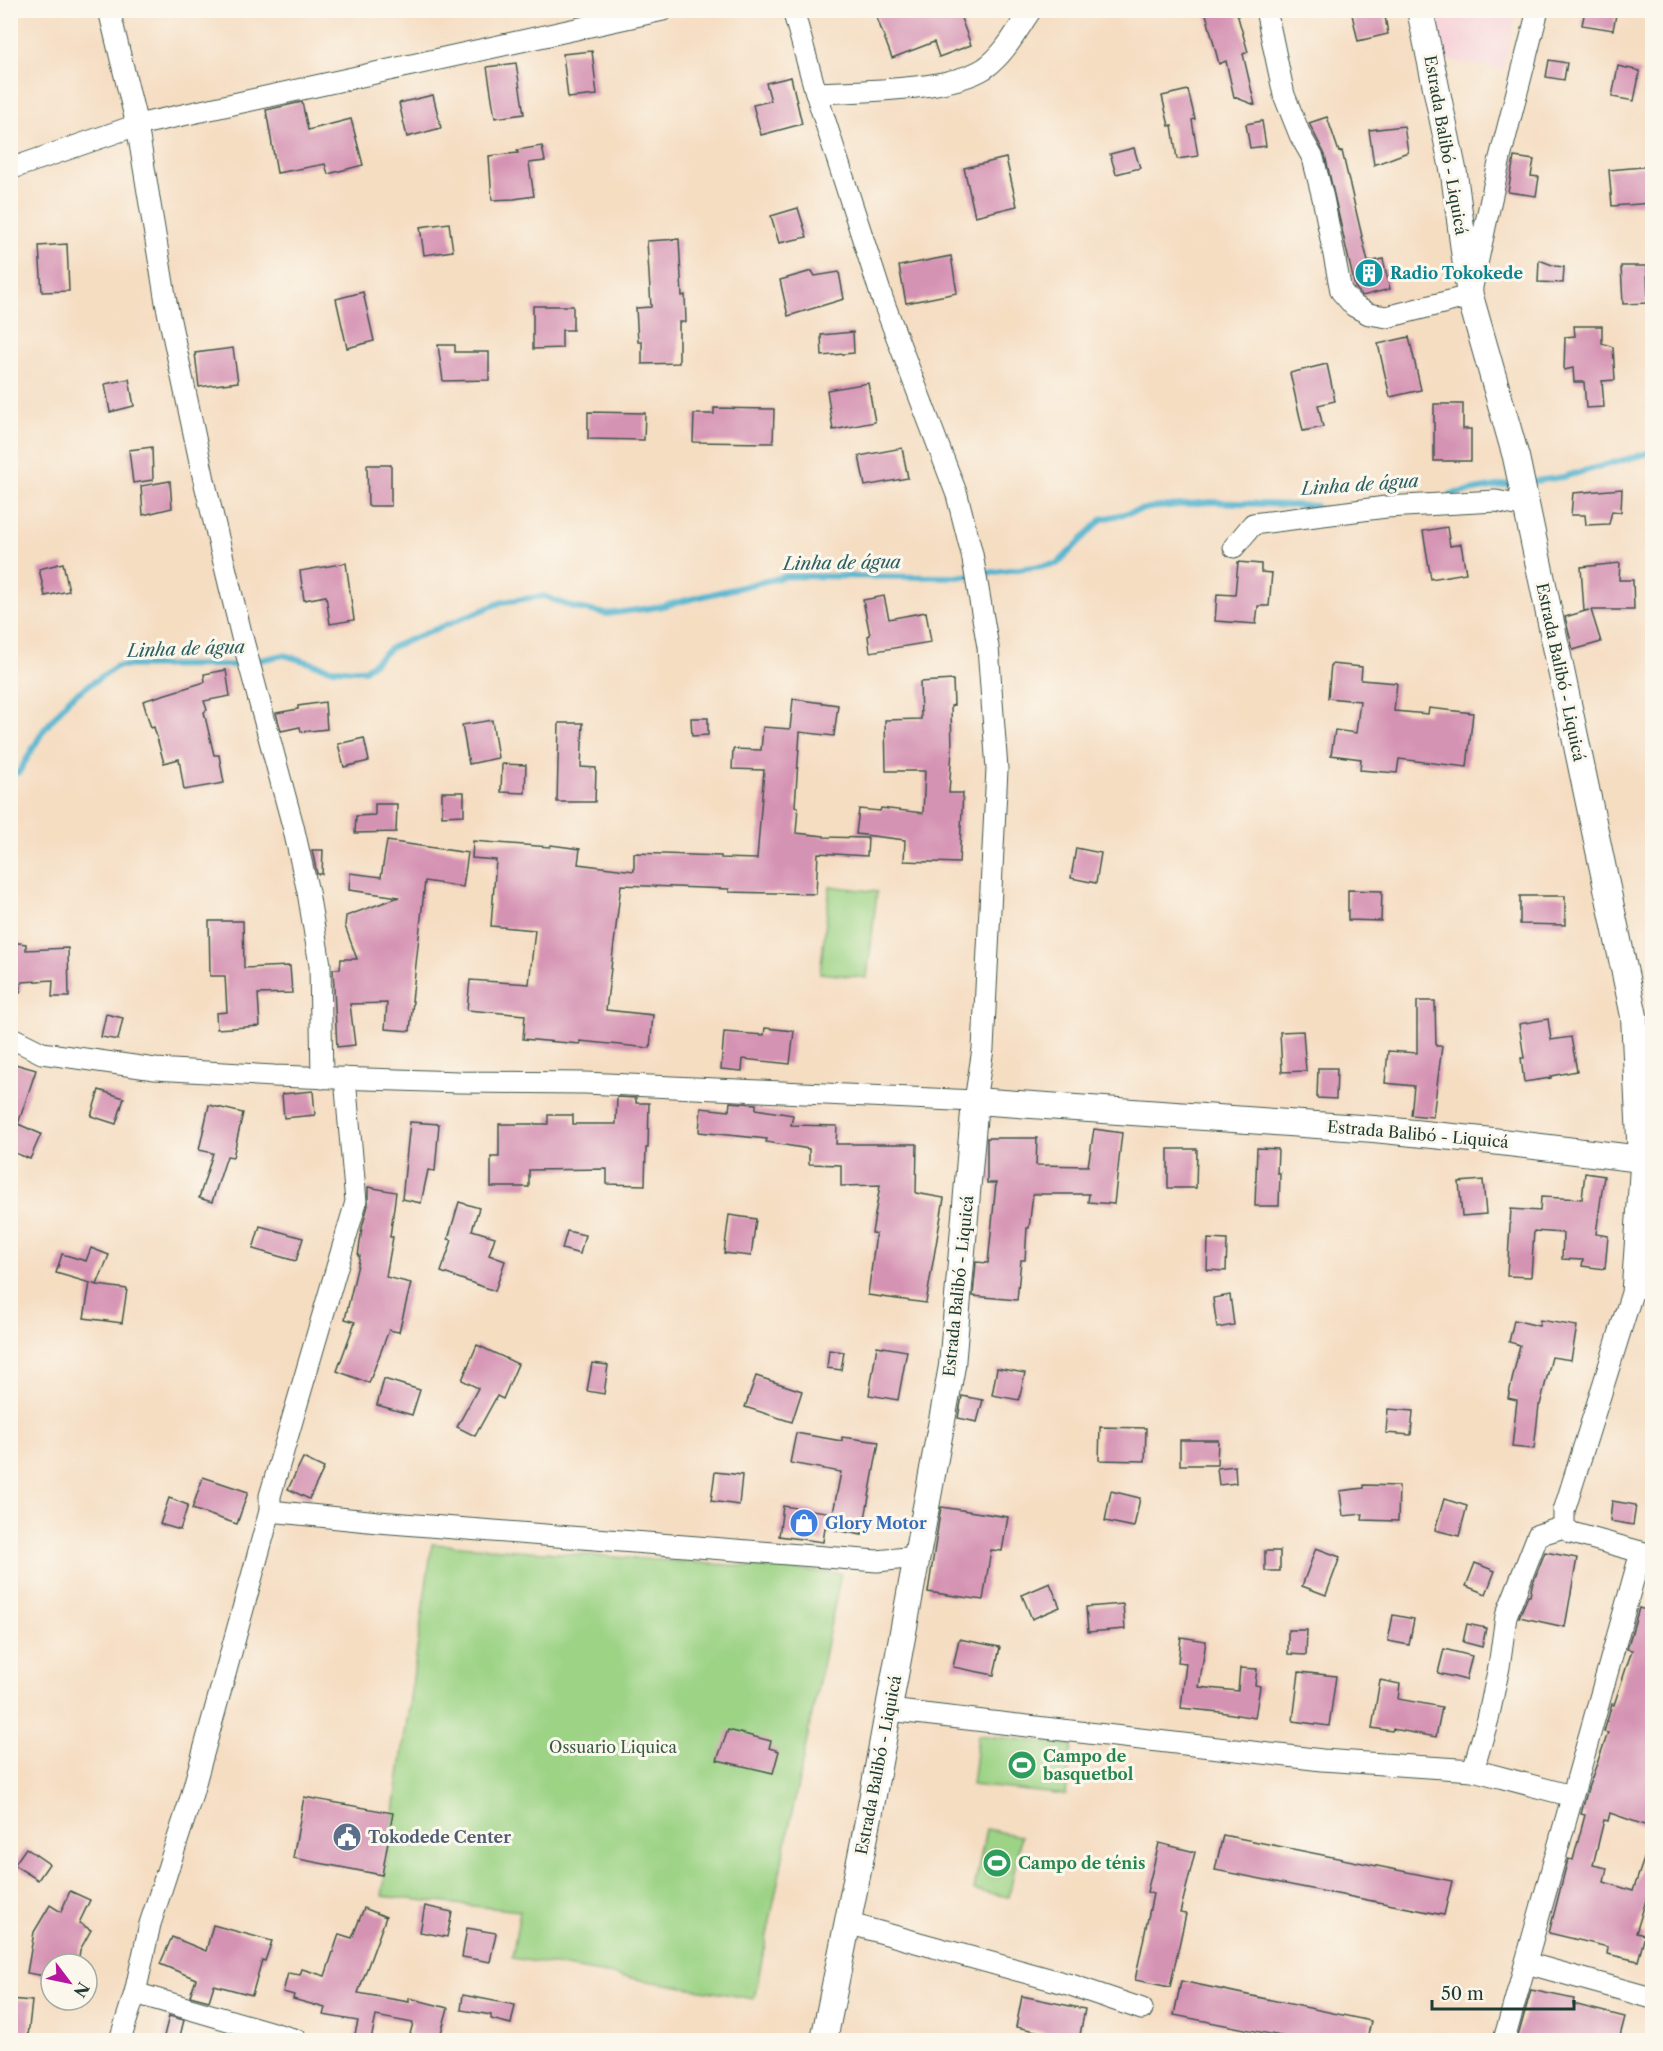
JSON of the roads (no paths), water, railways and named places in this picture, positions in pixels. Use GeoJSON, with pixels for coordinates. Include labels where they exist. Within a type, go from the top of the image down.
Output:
{"type":"FeatureCollection","features":[{"type":"Feature","properties":{"kind":"main road","name":"Estrada Balibó - Liquicá"},"geometry":{"type":"LineString","coordinates":[[824,2040],[889,1710],[952,1366],[975,1101],[1374,1129],[1647,1160],[1634,1016],[1516,458],[1470,296],[1454,174],[1420,10]]}},
{"type":"Feature","properties":{"kind":"street"},"geometry":{"type":"LineString","coordinates":[[109,10],[137,125],[166,302],[204,480],[308,892],[320,965],[322,1078]]}},
{"type":"Feature","properties":{"kind":"street"},"geometry":{"type":"LineString","coordinates":[[10,169],[137,125],[663,10]]}},
{"type":"Feature","properties":{"kind":"street"},"geometry":{"type":"LineString","coordinates":[[10,1037],[42,1053],[154,1069],[322,1078],[585,1083],[975,1101],[983,1049],[997,769],[988,647],[979,592],[957,495],[882,298],[816,93],[793,10]]}},
{"type":"Feature","properties":{"kind":"street"},"geometry":{"type":"LineString","coordinates":[[816,93],[902,88],[960,79],[984,68],[1002,53],[1031,10]]}},
{"type":"Feature","properties":{"kind":"street"},"geometry":{"type":"LineString","coordinates":[[1266,10],[1284,95],[1300,135],[1313,158],[1341,291],[1354,306],[1369,314],[1387,317],[1470,296],[1500,158],[1538,10]]}},
{"type":"Feature","properties":{"kind":"street"},"geometry":{"type":"LineString","coordinates":[[1234,547],[1253,524],[1386,507],[1496,501],[1525,505]]}},
{"type":"Feature","properties":{"kind":"street"},"geometry":{"type":"LineString","coordinates":[[120,2040],[135,1993],[150,1924],[190,1801],[270,1511],[270,1496],[356,1202],[345,1078]]}},
{"type":"Feature","properties":{"kind":"street"},"geometry":{"type":"LineString","coordinates":[[1564,1527],[1564,1511],[1632,1293],[1647,1160]]}},
{"type":"Feature","properties":{"kind":"street"},"geometry":{"type":"LineString","coordinates":[[270,1511],[378,1522],[877,1561],[917,1557]]}},
{"type":"Feature","properties":{"kind":"street"},"geometry":{"type":"LineString","coordinates":[[1504,2040],[1572,1796],[1647,1554],[1572,1533],[1564,1527]]}},
{"type":"Feature","properties":{"kind":"street"},"geometry":{"type":"LineString","coordinates":[[1473,1770],[1493,1698],[1506,1616],[1538,1535],[1564,1527]]}},
{"type":"Feature","properties":{"kind":"street"},"geometry":{"type":"LineString","coordinates":[[889,1710],[1322,1760],[1473,1770],[1572,1796]]}},
{"type":"Feature","properties":{"kind":"street"},"geometry":{"type":"LineString","coordinates":[[847,1923],[1071,1985],[1142,2009]]}},
{"type":"Feature","properties":{"kind":"street"},"geometry":{"type":"LineString","coordinates":[[1526,1963],[1653,1998]]}},
{"type":"Feature","properties":{"kind":"street"},"geometry":{"type":"LineString","coordinates":[[135,1993],[297,2040]]}},
{"type":"Feature","properties":{"kind":"waterway","name":"Linha de água"},"geometry":{"type":"LineString","coordinates":[[1528,482],[1563,477],[1652,452]]}},
{"type":"Feature","properties":{"kind":"waterway","name":"Linha de água"},"geometry":{"type":"LineString","coordinates":[[1451,494],[1515,483]]}},
{"type":"Feature","properties":{"kind":"waterway","name":"Linha de água"},"geometry":{"type":"LineString","coordinates":[[10,774],[19,772],[43,731],[70,698],[117,666],[236,665],[284,655],[331,669],[365,670],[392,647],[502,602],[544,596],[572,607],[607,614],[658,607],[787,576],[956,577],[1057,564],[1102,519],[1149,508],[1211,502],[1316,506]]}},
{"type":"Feature","properties":{"kind":"place","name":"Radio Tokokede"},"geometry":{"type":"Point","coordinates":[1369,273]}},
{"type":"Feature","properties":{"kind":"place","name":"Glory Motor"},"geometry":{"type":"Point","coordinates":[804,1523]}},
{"type":"Feature","properties":{"kind":"place","name":"Campo de basquetbol"},"geometry":{"type":"Point","coordinates":[1022,1765]}},
{"type":"Feature","properties":{"kind":"place","name":"Tokodede Center"},"geometry":{"type":"Point","coordinates":[347,1837]}},
{"type":"Feature","properties":{"kind":"place","name":"Campo de ténis"},"geometry":{"type":"Point","coordinates":[997,1863]}},
{"type":"Feature","properties":{"kind":"park label","name":"Ossuario Liquica"},"geometry":{"type":"Point","coordinates":[613,1747]}}]}
